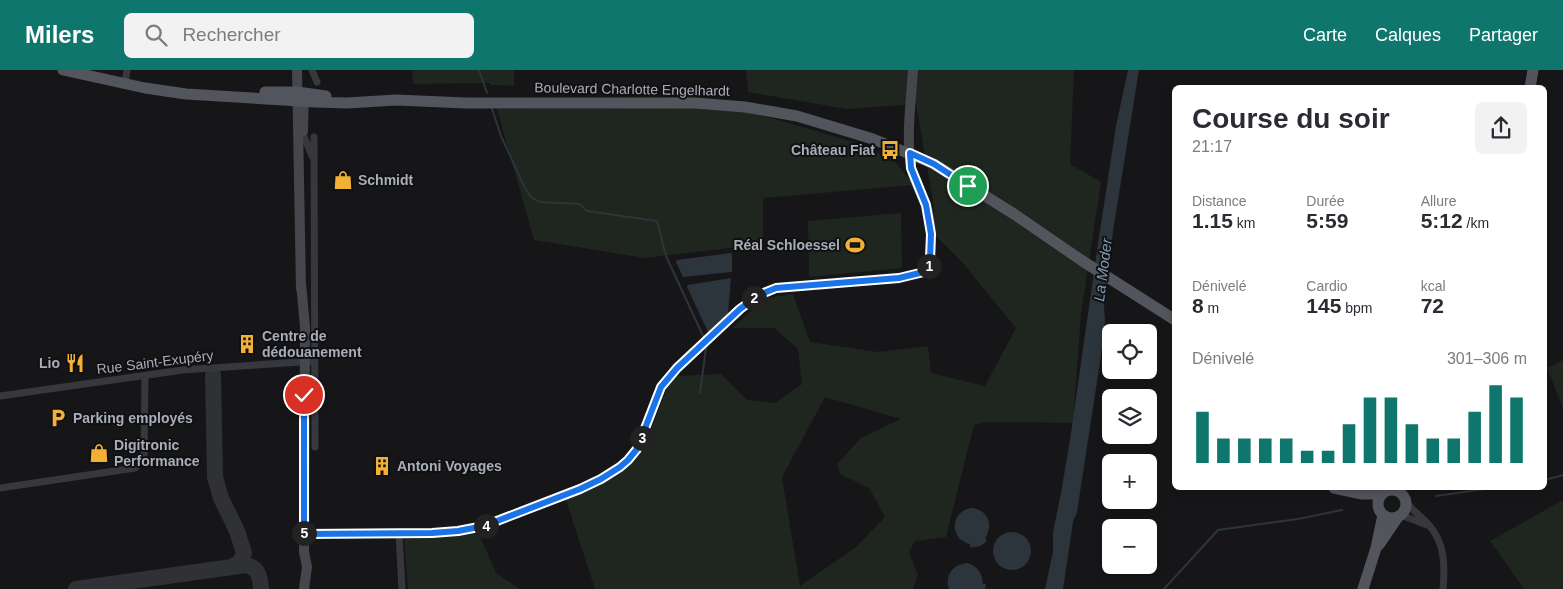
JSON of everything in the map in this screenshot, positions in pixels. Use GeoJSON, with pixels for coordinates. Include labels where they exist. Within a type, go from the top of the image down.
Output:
{"type":"FeatureCollection","features":[{"type":"Feature","properties":{"kind":"main road","name":"Boulevard Charlotte Engelhardt"},"geometry":{"type":"LineString","coordinates":[[63,70],[141,88],[211,96],[466,103],[675,102],[762,109],[806,118],[873,138],[953,171],[969,182],[978,192],[1172,318]]}},
{"type":"Feature","properties":{"kind":"main road"},"geometry":{"type":"LineString","coordinates":[[1530,85],[1533,70]]}},
{"type":"Feature","properties":{"kind":"main road"},"geometry":{"type":"LineString","coordinates":[[1343,490],[1362,494],[1396,490],[1404,495],[1400,516],[1376,548]]}},
{"type":"Feature","properties":{"kind":"main road"},"geometry":{"type":"LineString","coordinates":[[1363,589],[1376,548],[1381,511],[1378,502],[1386,490]]}},
{"type":"Feature","properties":{"kind":"main road"},"geometry":{"type":"LineString","coordinates":[[1347,491],[1390,518],[1400,516]]}},
{"type":"Feature","properties":{"kind":"street"},"geometry":{"type":"LineString","coordinates":[[125,84],[127,70]]}},
{"type":"Feature","properties":{"kind":"street"},"geometry":{"type":"LineString","coordinates":[[297,70],[303,134],[300,157]]}},
{"type":"Feature","properties":{"kind":"street"},"geometry":{"type":"LineString","coordinates":[[302,70],[300,97],[300,327],[304,348],[309,361],[315,447]]}},
{"type":"Feature","properties":{"kind":"street"},"geometry":{"type":"LineString","coordinates":[[312,70],[316,82]]}},
{"type":"Feature","properties":{"kind":"street"},"geometry":{"type":"LineString","coordinates":[[304,534],[449,532],[484,526],[580,489],[620,467],[628,460],[637,449],[661,387],[677,368],[740,309],[768,290],[814,284],[899,278],[928,271],[931,234],[926,205],[911,168],[913,70]]}},
{"type":"Feature","properties":{"kind":"street"},"geometry":{"type":"LineString","coordinates":[[303,134],[313,159]]}},
{"type":"Feature","properties":{"kind":"street"},"geometry":{"type":"LineString","coordinates":[[303,589],[300,568],[304,552],[314,138]]}},
{"type":"Feature","properties":{"kind":"street","name":"Rue Saint-Exupéry"},"geometry":{"type":"LineString","coordinates":[[0,396],[218,366],[309,361]]}},
{"type":"Feature","properties":{"kind":"street"},"geometry":{"type":"LineString","coordinates":[[0,488],[135,468],[144,459],[145,376]]}},
{"type":"Feature","properties":{"kind":"street"},"geometry":{"type":"LineString","coordinates":[[1404,495],[1432,528],[1439,541],[1445,571],[1443,589]]}},
{"type":"Feature","properties":{"kind":"street"},"geometry":{"type":"LineString","coordinates":[[1400,516],[1432,528]]}},
{"type":"Feature","properties":{"kind":"street"},"geometry":{"type":"LineString","coordinates":[[399,534],[402,589]]}},
{"type":"Feature","properties":{"kind":"shaded area"},"geometry":{"type":"Polygon","coordinates":[[[412,70],[514,70],[514,86],[491,85],[490,83],[413,84],[412,70]]]}},
{"type":"Feature","properties":{"kind":"shaded area"},"geometry":{"type":"Polygon","coordinates":[[[746,70],[1074,70],[1070,164],[1101,182],[1081,314],[1073,423],[985,422],[974,425],[946,537],[915,541],[909,552],[918,575],[913,589],[595,589],[566,500],[643,449],[668,386],[674,376],[721,374],[747,400],[775,403],[802,384],[798,349],[774,328],[732,328],[765,298],[793,294],[810,342],[878,352],[928,346],[931,373],[985,386],[1016,328],[962,262],[936,236],[934,207],[916,104],[847,109],[748,92],[746,70]],[[825,397],[782,477],[800,586],[856,547],[885,517],[869,488],[840,474],[837,464],[861,438],[901,419],[825,397]]]}},
{"type":"Feature","properties":{"kind":"shaded area"},"geometry":{"type":"Polygon","coordinates":[[[696,108],[750,112],[867,146],[896,163],[914,185],[763,198],[763,244],[645,258],[534,240],[497,109],[696,108]]]}},
{"type":"Feature","properties":{"kind":"shaded area","name":"Réal Schloessel"},"geometry":{"type":"Polygon","coordinates":[[[901,213],[902,268],[809,277],[808,221],[901,213]]]}},
{"type":"Feature","properties":{"kind":"shaded area"},"geometry":{"type":"Polygon","coordinates":[[[1563,360],[1563,408],[1547,368],[1563,360]]]}},
{"type":"Feature","properties":{"kind":"shaded area"},"geometry":{"type":"Polygon","coordinates":[[[1563,500],[1563,589],[1524,589],[1490,541],[1563,500]]]}},
{"type":"Feature","properties":{"kind":"shaded area"},"geometry":{"type":"Polygon","coordinates":[[[479,534],[496,573],[520,589],[408,589],[404,537],[479,534]]]}},
{"type":"Feature","properties":{"kind":"water","name":"La Moder"},"geometry":{"type":"Polygon","coordinates":[[[1128,70],[1139,70],[1113,231],[1104,307],[1105,322],[1105,324],[1102,324],[1100,362],[1077,512],[1073,522],[1063,589],[1045,589],[1053,552],[1053,532],[1070,440],[1116,126],[1128,70]]]}},
{"type":"Feature","properties":{"kind":"water"},"geometry":{"type":"Polygon","coordinates":[[[731,253],[732,272],[683,277],[676,262],[677,260],[731,253]]]}},
{"type":"Feature","properties":{"kind":"water"},"geometry":{"type":"Polygon","coordinates":[[[731,278],[728,314],[709,334],[687,287],[688,285],[731,278]]]}},
{"type":"Feature","properties":{"kind":"water"},"geometry":{"type":"Polygon","coordinates":[[[971,508],[982,511],[988,518],[989,523],[988,533],[985,538],[987,541],[975,547],[970,547],[970,544],[958,537],[955,526],[959,515],[964,510],[971,508]]]}},
{"type":"Feature","properties":{"kind":"water"},"geometry":{"type":"Polygon","coordinates":[[[1012,532],[1026,537],[1031,551],[1026,565],[1012,570],[998,565],[993,551],[998,537],[1012,532]]]}},
{"type":"Feature","properties":{"kind":"water"},"geometry":{"type":"Polygon","coordinates":[[[967,563],[979,570],[983,584],[986,584],[985,589],[949,589],[948,580],[951,572],[954,568],[967,563]]]}},
{"type":"Feature","properties":{"kind":"waterway"},"geometry":{"type":"LineString","coordinates":[[479,70],[487,93]]}},
{"type":"Feature","properties":{"kind":"waterway"},"geometry":{"type":"LineString","coordinates":[[491,106],[501,136],[531,197],[540,202],[580,204],[587,211],[657,221],[666,256],[704,338]]}},
{"type":"Feature","properties":{"kind":"waterway"},"geometry":{"type":"LineString","coordinates":[[700,393],[706,348]]}},
{"type":"Feature","properties":{"kind":"waterway"},"geometry":{"type":"LineString","coordinates":[[1547,479],[1563,475]]}},
{"type":"Feature","properties":{"kind":"waterway"},"geometry":{"type":"LineString","coordinates":[[1436,496],[1478,490]]}},
{"type":"Feature","properties":{"kind":"waterway"},"geometry":{"type":"LineString","coordinates":[[1164,589],[1218,530],[1298,519],[1342,510]]}},
{"type":"Feature","properties":{"kind":"taxiway"},"geometry":{"type":"LineString","coordinates":[[213,375],[215,477],[221,498],[237,531],[244,553],[240,562],[231,567]]}},
{"type":"Feature","properties":{"kind":"taxiway"},"geometry":{"type":"LineString","coordinates":[[76,589],[246,565],[254,568],[258,574],[261,589]]}},
{"type":"Feature","properties":{"kind":"place","name":"Château Fiat"},"geometry":{"type":"Point","coordinates":[890,150]}},
{"type":"Feature","properties":{"kind":"place","name":"Schmidt"},"geometry":{"type":"Point","coordinates":[343,180]}},
{"type":"Feature","properties":{"kind":"place","name":"Réal Schloessel"},"geometry":{"type":"Point","coordinates":[855,245]}},
{"type":"Feature","properties":{"kind":"place","name":"Centre de dédouanement"},"geometry":{"type":"Point","coordinates":[247,344]}},
{"type":"Feature","properties":{"kind":"place","name":"Lio"},"geometry":{"type":"Point","coordinates":[75,363]}},
{"type":"Feature","properties":{"kind":"place","name":"Parking employés"},"geometry":{"type":"Point","coordinates":[58,418]}},
{"type":"Feature","properties":{"kind":"place","name":"Digitronic Performance"},"geometry":{"type":"Point","coordinates":[99,453]}},
{"type":"Feature","properties":{"kind":"place","name":"Antoni Voyages"},"geometry":{"type":"Point","coordinates":[382,466]}},
{"type":"Feature","properties":{"kind":"route"},"geometry":{"type":"LineString","coordinates":[[304,395],[304,534],[432,533],[484,526],[580,489],[620,467],[637,449],[661,387],[677,368],[740,309],[759,295],[776,288],[899,278],[928,271],[931,234],[926,205],[911,168],[910,153],[934,164],[968,186]]}}]}
